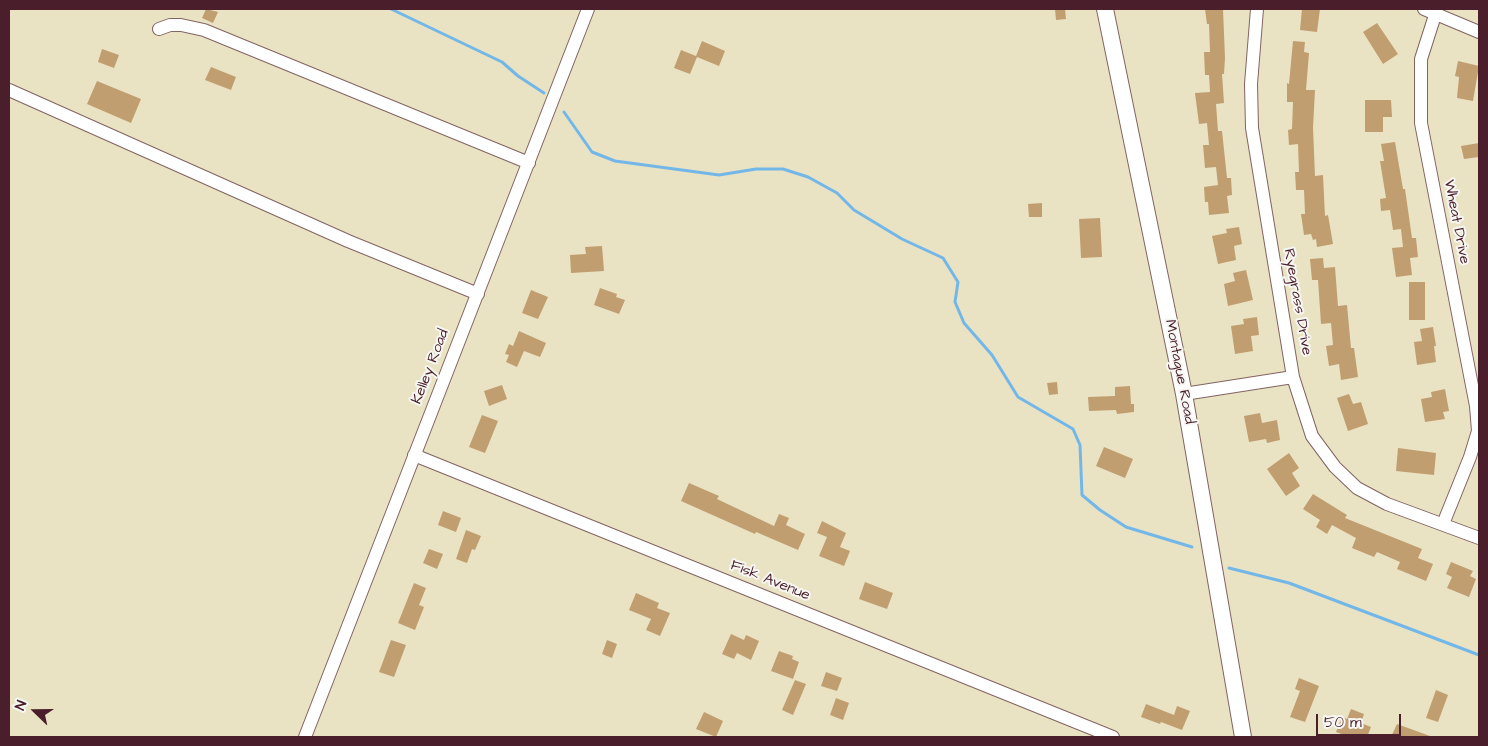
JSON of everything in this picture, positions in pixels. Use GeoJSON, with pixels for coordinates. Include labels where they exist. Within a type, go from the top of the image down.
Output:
{"type":"FeatureCollection","features":[{"type":"Feature","properties":{"kind":"main road","name":"Montague Road"},"geometry":{"type":"LineString","coordinates":[[1105,9],[1184,394],[1246,736]]}},
{"type":"Feature","properties":{"kind":"street","name":"Kelley Road"},"geometry":{"type":"LineString","coordinates":[[305,737],[588,9]]}},
{"type":"Feature","properties":{"kind":"street","name":"Ryegrass Drive"},"geometry":{"type":"LineString","coordinates":[[1258,9],[1251,84],[1252,128],[1293,377],[1312,436],[1335,467],[1356,488],[1387,504],[1479,538]]}},
{"type":"Feature","properties":{"kind":"street"},"geometry":{"type":"LineString","coordinates":[[1432,10],[1479,32]]}},
{"type":"Feature","properties":{"kind":"street","name":"Wheat Drive"},"geometry":{"type":"LineString","coordinates":[[1432,10],[1421,59],[1421,123],[1476,406],[1478,431],[1470,457],[1443,524]]}},
{"type":"Feature","properties":{"kind":"street"},"geometry":{"type":"LineString","coordinates":[[159,29],[170,25],[181,25],[204,30],[529,163]]}},
{"type":"Feature","properties":{"kind":"street"},"geometry":{"type":"LineString","coordinates":[[9,90],[348,241],[478,294]]}},
{"type":"Feature","properties":{"kind":"street"},"geometry":{"type":"LineString","coordinates":[[1184,394],[1293,377]]}},
{"type":"Feature","properties":{"kind":"street","name":"Fisk Avenue"},"geometry":{"type":"LineString","coordinates":[[414,456],[1114,737]]}},
{"type":"Feature","properties":{"kind":"building"},"geometry":{"type":"Polygon","coordinates":[[[206,9],[218,12],[213,23],[202,18],[206,9]]]}},
{"type":"Feature","properties":{"kind":"building"},"geometry":{"type":"Polygon","coordinates":[[[1055,9],[1065,9],[1066,19],[1056,20],[1055,9]]]}},
{"type":"Feature","properties":{"kind":"building"},"geometry":{"type":"Polygon","coordinates":[[[1205,9],[1223,9],[1225,58],[1224,74],[1222,74],[1224,103],[1216,104],[1218,131],[1222,131],[1227,178],[1231,178],[1232,195],[1227,196],[1229,213],[1209,215],[1208,202],[1205,202],[1204,187],[1218,185],[1216,167],[1205,168],[1203,145],[1209,145],[1207,123],[1199,124],[1195,93],[1210,92],[1209,75],[1205,75],[1204,52],[1210,52],[1209,24],[1207,24],[1205,9]]]}},
{"type":"Feature","properties":{"kind":"building"},"geometry":{"type":"Polygon","coordinates":[[[1302,9],[1320,9],[1317,32],[1300,30],[1302,9]]]}},
{"type":"Feature","properties":{"kind":"building"},"geometry":{"type":"Polygon","coordinates":[[[1377,23],[1398,54],[1383,64],[1363,32],[1377,23]]]}},
{"type":"Feature","properties":{"kind":"building"},"geometry":{"type":"Polygon","coordinates":[[[702,41],[725,51],[719,66],[697,57],[690,74],[674,68],[681,50],[696,56],[702,41]]]}},
{"type":"Feature","properties":{"kind":"building"},"geometry":{"type":"Polygon","coordinates":[[[1293,41],[1305,42],[1304,52],[1309,53],[1306,90],[1315,90],[1313,128],[1315,176],[1323,175],[1325,216],[1328,215],[1333,244],[1317,247],[1316,239],[1313,240],[1311,234],[1304,235],[1301,214],[1305,214],[1304,190],[1296,190],[1295,172],[1299,172],[1298,144],[1289,145],[1288,130],[1292,129],[1293,102],[1287,102],[1287,83],[1289,84],[1293,41]]]}},
{"type":"Feature","properties":{"kind":"building"},"geometry":{"type":"Polygon","coordinates":[[[102,49],[119,55],[114,68],[98,62],[102,49]]]}},
{"type":"Feature","properties":{"kind":"building"},"geometry":{"type":"Polygon","coordinates":[[[1458,61],[1479,66],[1473,101],[1457,98],[1459,77],[1455,76],[1458,61]]]}},
{"type":"Feature","properties":{"kind":"building"},"geometry":{"type":"Polygon","coordinates":[[[211,67],[236,77],[231,90],[205,80],[211,67]]]}},
{"type":"Feature","properties":{"kind":"building"},"geometry":{"type":"Polygon","coordinates":[[[97,81],[141,99],[131,123],[87,104],[97,81]]]}},
{"type":"Feature","properties":{"kind":"building"},"geometry":{"type":"Polygon","coordinates":[[[1365,100],[1391,100],[1392,117],[1383,117],[1383,132],[1365,132],[1365,100]]]}},
{"type":"Feature","properties":{"kind":"building"},"geometry":{"type":"Polygon","coordinates":[[[1395,142],[1403,189],[1405,189],[1412,238],[1416,238],[1418,257],[1410,258],[1412,275],[1396,277],[1392,248],[1403,247],[1401,229],[1393,230],[1390,210],[1381,211],[1380,199],[1386,198],[1380,161],[1384,161],[1381,144],[1395,142]]]}},
{"type":"Feature","properties":{"kind":"building"},"geometry":{"type":"Polygon","coordinates":[[[1479,143],[1479,157],[1464,159],[1461,146],[1479,143]]]}},
{"type":"Feature","properties":{"kind":"building"},"geometry":{"type":"Polygon","coordinates":[[[1042,203],[1042,217],[1029,217],[1028,204],[1042,203]]]}},
{"type":"Feature","properties":{"kind":"building"},"geometry":{"type":"Polygon","coordinates":[[[1100,218],[1102,257],[1081,258],[1079,219],[1100,218]]]}},
{"type":"Feature","properties":{"kind":"building"},"geometry":{"type":"Polygon","coordinates":[[[1239,227],[1242,244],[1234,246],[1236,260],[1218,264],[1212,236],[1227,233],[1226,229],[1239,227]]]}},
{"type":"Feature","properties":{"kind":"building"},"geometry":{"type":"Polygon","coordinates":[[[602,246],[604,271],[571,273],[570,255],[586,254],[585,247],[602,246]]]}},
{"type":"Feature","properties":{"kind":"building"},"geometry":{"type":"Polygon","coordinates":[[[1323,258],[1324,268],[1335,267],[1338,306],[1347,305],[1351,348],[1354,348],[1358,377],[1341,380],[1339,364],[1329,366],[1326,346],[1333,345],[1331,323],[1321,324],[1318,280],[1312,280],[1310,259],[1323,258]]]}},
{"type":"Feature","properties":{"kind":"building"},"geometry":{"type":"Polygon","coordinates":[[[1246,270],[1253,300],[1228,306],[1224,284],[1235,281],[1233,273],[1246,270]]]}},
{"type":"Feature","properties":{"kind":"building"},"geometry":{"type":"Polygon","coordinates":[[[1409,282],[1425,282],[1425,320],[1409,320],[1409,282]]]}},
{"type":"Feature","properties":{"kind":"building"},"geometry":{"type":"Polygon","coordinates":[[[600,288],[617,294],[616,297],[625,300],[619,314],[594,305],[600,288]]]}},
{"type":"Feature","properties":{"kind":"building"},"geometry":{"type":"Polygon","coordinates":[[[531,290],[548,297],[538,319],[522,313],[531,290]]]}},
{"type":"Feature","properties":{"kind":"building"},"geometry":{"type":"Polygon","coordinates":[[[1257,317],[1259,335],[1251,336],[1253,351],[1235,354],[1231,326],[1244,324],[1243,319],[1257,317]]]}},
{"type":"Feature","properties":{"kind":"building"},"geometry":{"type":"Polygon","coordinates":[[[1433,327],[1436,362],[1417,365],[1414,342],[1422,341],[1420,329],[1433,327]]]}},
{"type":"Feature","properties":{"kind":"building"},"geometry":{"type":"Polygon","coordinates":[[[519,331],[546,343],[540,357],[524,351],[517,367],[506,362],[509,355],[505,354],[509,344],[513,346],[519,331]]]}},
{"type":"Feature","properties":{"kind":"building"},"geometry":{"type":"Polygon","coordinates":[[[1057,382],[1058,394],[1049,395],[1047,383],[1057,382]]]}},
{"type":"Feature","properties":{"kind":"building"},"geometry":{"type":"Polygon","coordinates":[[[502,385],[507,399],[489,406],[484,391],[502,385]]]}},
{"type":"Feature","properties":{"kind":"building"},"geometry":{"type":"Polygon","coordinates":[[[1130,386],[1131,404],[1134,404],[1134,412],[1117,414],[1116,410],[1089,411],[1088,397],[1115,396],[1115,387],[1130,386]]]}},
{"type":"Feature","properties":{"kind":"building"},"geometry":{"type":"Polygon","coordinates":[[[1445,389],[1449,411],[1443,412],[1445,419],[1425,422],[1421,399],[1432,397],[1431,392],[1445,389]]]}},
{"type":"Feature","properties":{"kind":"building"},"geometry":{"type":"Polygon","coordinates":[[[1349,394],[1353,404],[1361,402],[1368,424],[1348,431],[1337,398],[1349,394]]]}},
{"type":"Feature","properties":{"kind":"building"},"geometry":{"type":"Polygon","coordinates":[[[1260,413],[1262,423],[1277,420],[1280,440],[1267,443],[1266,439],[1249,442],[1244,416],[1260,413]]]}},
{"type":"Feature","properties":{"kind":"building"},"geometry":{"type":"Polygon","coordinates":[[[482,415],[498,421],[485,453],[469,447],[482,415]]]}},
{"type":"Feature","properties":{"kind":"building"},"geometry":{"type":"Polygon","coordinates":[[[1104,447],[1133,459],[1125,478],[1096,466],[1104,447]]]}},
{"type":"Feature","properties":{"kind":"building"},"geometry":{"type":"Polygon","coordinates":[[[1398,448],[1436,453],[1434,475],[1396,471],[1398,448]]]}},
{"type":"Feature","properties":{"kind":"building"},"geometry":{"type":"Polygon","coordinates":[[[1289,453],[1299,468],[1292,473],[1300,486],[1286,496],[1267,469],[1289,453]]]}},
{"type":"Feature","properties":{"kind":"building"},"geometry":{"type":"Polygon","coordinates":[[[689,483],[719,496],[717,499],[774,526],[779,514],[789,518],[786,525],[805,534],[798,550],[756,532],[755,534],[681,501],[689,483]]]}},
{"type":"Feature","properties":{"kind":"building"},"geometry":{"type":"Polygon","coordinates":[[[1313,494],[1347,515],[1345,518],[1422,549],[1418,558],[1433,564],[1426,581],[1397,569],[1400,562],[1377,552],[1374,557],[1352,548],[1356,538],[1332,525],[1327,534],[1316,527],[1320,520],[1303,509],[1313,494]]]}},
{"type":"Feature","properties":{"kind":"building"},"geometry":{"type":"Polygon","coordinates":[[[443,511],[461,518],[456,532],[438,525],[443,511]]]}},
{"type":"Feature","properties":{"kind":"building"},"geometry":{"type":"Polygon","coordinates":[[[822,521],[846,533],[840,547],[850,551],[844,566],[819,556],[827,537],[817,533],[822,521]]]}},
{"type":"Feature","properties":{"kind":"building"},"geometry":{"type":"Polygon","coordinates":[[[466,530],[481,536],[475,550],[472,549],[467,563],[456,559],[466,530]]]}},
{"type":"Feature","properties":{"kind":"building"},"geometry":{"type":"Polygon","coordinates":[[[429,549],[443,554],[437,569],[423,563],[429,549]]]}},
{"type":"Feature","properties":{"kind":"building"},"geometry":{"type":"Polygon","coordinates":[[[1451,562],[1473,571],[1470,576],[1476,579],[1469,597],[1447,588],[1452,577],[1446,574],[1451,562]]]}},
{"type":"Feature","properties":{"kind":"building"},"geometry":{"type":"Polygon","coordinates":[[[865,582],[893,593],[887,609],[859,599],[865,582]]]}},
{"type":"Feature","properties":{"kind":"building"},"geometry":{"type":"Polygon","coordinates":[[[414,583],[426,588],[419,605],[424,607],[415,630],[398,623],[414,583]]]}},
{"type":"Feature","properties":{"kind":"building"},"geometry":{"type":"Polygon","coordinates":[[[636,593],[659,603],[657,608],[670,613],[660,636],[646,630],[651,619],[629,610],[636,593]]]}},
{"type":"Feature","properties":{"kind":"building"},"geometry":{"type":"Polygon","coordinates":[[[731,634],[744,640],[746,635],[759,641],[751,660],[737,653],[734,659],[722,654],[731,634]]]}},
{"type":"Feature","properties":{"kind":"building"},"geometry":{"type":"Polygon","coordinates":[[[391,640],[406,645],[394,677],[379,672],[391,640]]]}},
{"type":"Feature","properties":{"kind":"building"},"geometry":{"type":"Polygon","coordinates":[[[607,640],[617,644],[612,658],[602,654],[607,640]]]}},
{"type":"Feature","properties":{"kind":"building"},"geometry":{"type":"Polygon","coordinates":[[[779,651],[793,656],[792,659],[799,662],[793,679],[771,671],[779,651]]]}},
{"type":"Feature","properties":{"kind":"building"},"geometry":{"type":"Polygon","coordinates":[[[826,672],[842,678],[837,691],[821,686],[826,672]]]}},
{"type":"Feature","properties":{"kind":"building"},"geometry":{"type":"Polygon","coordinates":[[[1299,678],[1319,686],[1305,722],[1290,717],[1300,691],[1295,689],[1299,678]]]}},
{"type":"Feature","properties":{"kind":"building"},"geometry":{"type":"Polygon","coordinates":[[[795,680],[806,684],[793,715],[782,710],[795,680]]]}},
{"type":"Feature","properties":{"kind":"building"},"geometry":{"type":"Polygon","coordinates":[[[1436,690],[1448,695],[1438,722],[1426,718],[1436,690]]]}},
{"type":"Feature","properties":{"kind":"building"},"geometry":{"type":"Polygon","coordinates":[[[836,698],[849,703],[843,720],[830,715],[836,698]]]}},
{"type":"Feature","properties":{"kind":"building"},"geometry":{"type":"Polygon","coordinates":[[[1146,704],[1174,715],[1177,706],[1190,711],[1182,730],[1141,717],[1146,704]]]}},
{"type":"Feature","properties":{"kind":"building"},"geometry":{"type":"Polygon","coordinates":[[[1351,709],[1364,714],[1361,723],[1371,727],[1367,737],[1350,737],[1336,732],[1342,717],[1347,719],[1351,709]]]}},
{"type":"Feature","properties":{"kind":"building"},"geometry":{"type":"Polygon","coordinates":[[[704,712],[723,721],[716,737],[696,729],[704,712]]]}},
{"type":"Feature","properties":{"kind":"building"},"geometry":{"type":"Polygon","coordinates":[[[1397,724],[1430,736],[1430,737],[1391,737],[1397,724]]]}},
{"type":"Feature","properties":{"kind":"waterway"},"geometry":{"type":"LineString","coordinates":[[391,9],[502,62],[518,76],[544,93]]}},
{"type":"Feature","properties":{"kind":"waterway"},"geometry":{"type":"LineString","coordinates":[[564,112],[592,152],[615,161],[719,175],[756,169],[783,169],[808,177],[837,193],[854,210],[902,239],[943,258],[958,282],[955,302],[964,323],[992,355],[1018,397],[1073,429],[1080,445],[1082,495],[1100,510],[1126,527],[1192,547]]}},
{"type":"Feature","properties":{"kind":"waterway"},"geometry":{"type":"LineString","coordinates":[[1229,568],[1289,583],[1479,655]]}}]}
